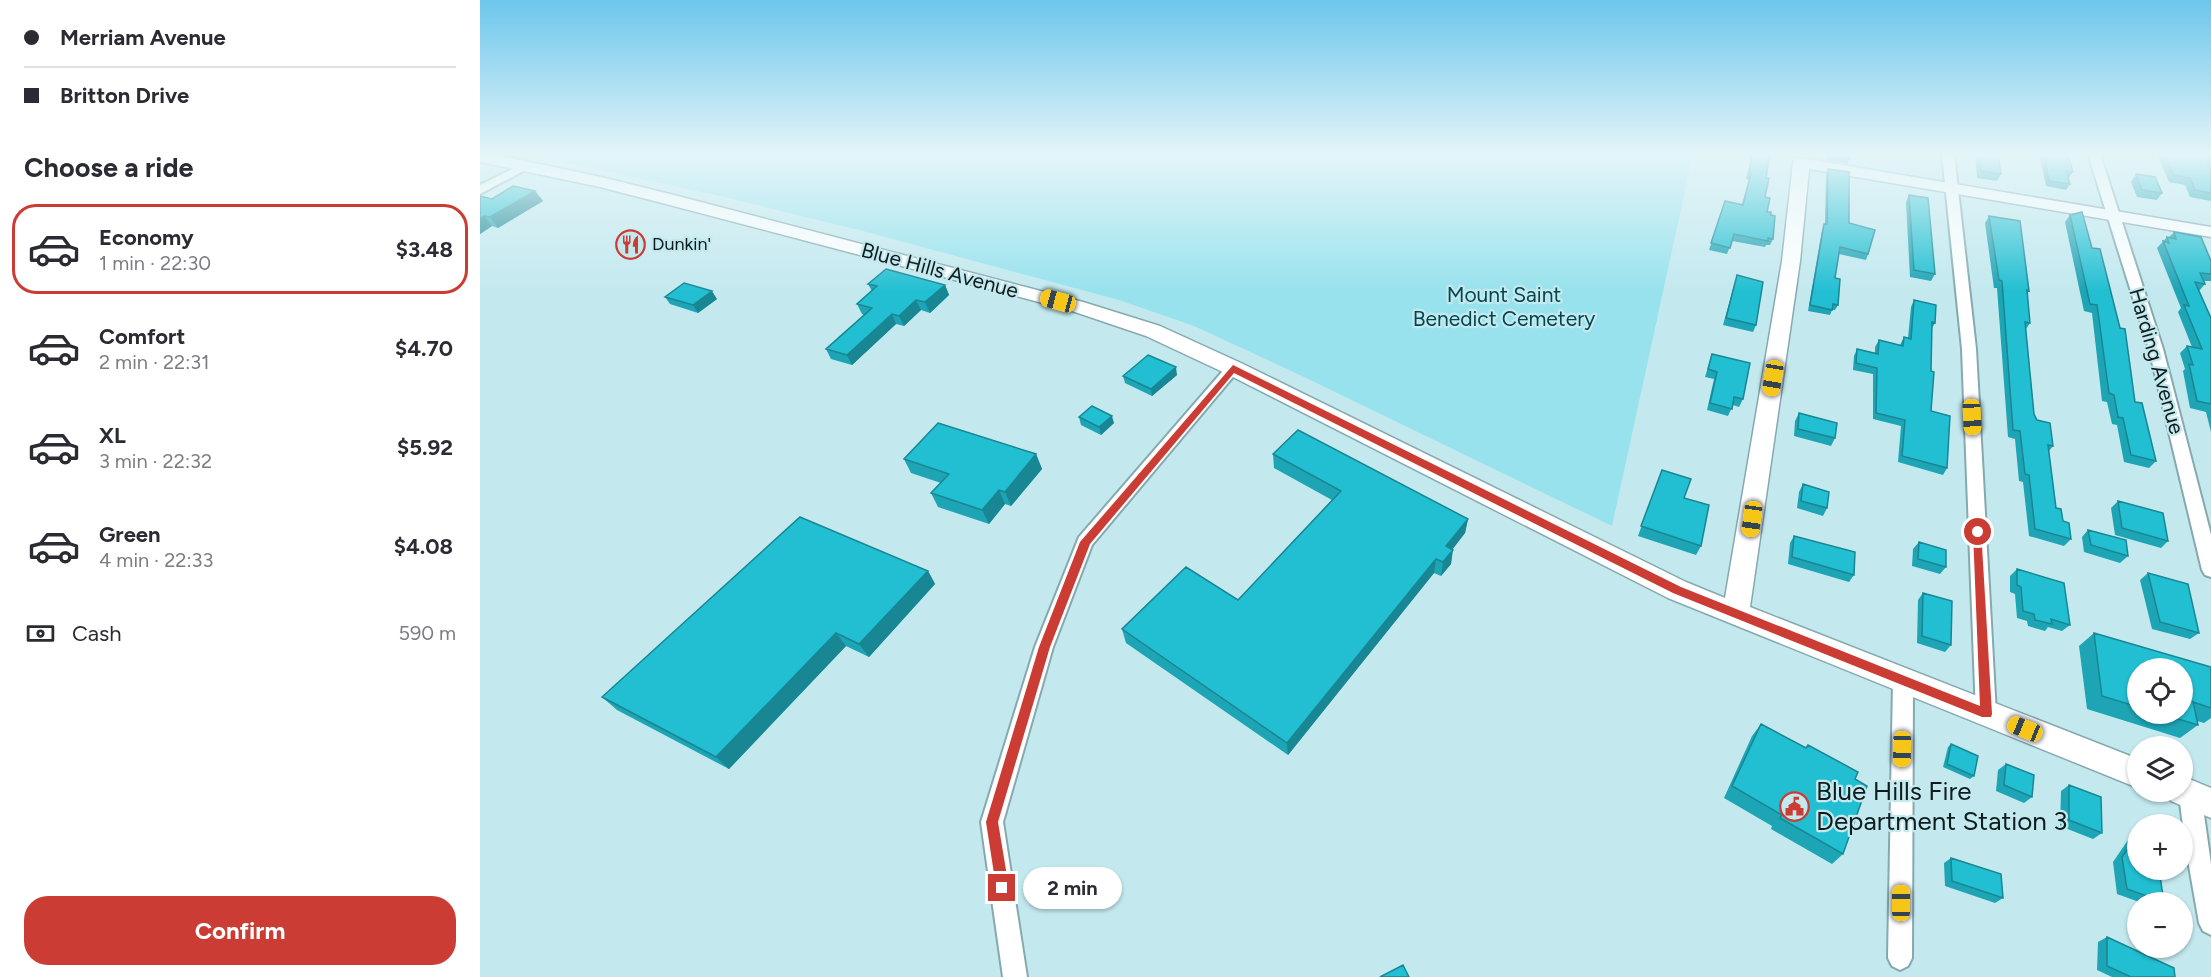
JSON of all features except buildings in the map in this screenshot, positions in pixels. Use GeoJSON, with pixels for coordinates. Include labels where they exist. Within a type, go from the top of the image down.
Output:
{"type":"FeatureCollection","features":[{"type":"Feature","properties":{"kind":"main road","name":"Blue Hills Avenue"},"geometry":{"type":"LineString","coordinates":[[670,200],[1076,306],[1153,331],[1233,368],[1668,585],[2127,770]]}},
{"type":"Feature","properties":{"kind":"main road"},"geometry":{"type":"LineString","coordinates":[[1736,614],[1791,261],[1798,200]]}},
{"type":"Feature","properties":{"kind":"main road"},"geometry":{"type":"LineString","coordinates":[[2020,200],[2211,232]]}},
{"type":"Feature","properties":{"kind":"street"},"geometry":{"type":"LineString","coordinates":[[1954,200],[1969,349],[1986,714]]}},
{"type":"Feature","properties":{"kind":"street","name":"Harding Avenue"},"geometry":{"type":"LineString","coordinates":[[2109,200],[2156,350],[2211,570]]}},
{"type":"Feature","properties":{"kind":"street"},"geometry":{"type":"LineString","coordinates":[[1015,977],[992,822],[1044,647],[1085,542],[1233,368]]}},
{"type":"Feature","properties":{"kind":"street"},"geometry":{"type":"LineString","coordinates":[[1900,958],[1903,681]]}},
{"type":"Feature","properties":{"kind":"street"},"geometry":{"type":"LineString","coordinates":[[2194,796],[2196,843],[2211,923]]}},
{"type":"Feature","properties":{"kind":"green space","name":"Mount Saint Benedict Cemetery"},"geometry":{"type":"Polygon","coordinates":[[[735,200],[1683,200],[1612,526],[1194,326],[1119,300],[863,231],[735,200]]]}},
{"type":"Feature","properties":{"kind":"place","name":"Dunkin'"},"geometry":{"type":"Point","coordinates":[631,244]}},
{"type":"Feature","properties":{"kind":"place","name":"Blue Hills Fire Department Station 3"},"geometry":{"type":"Point","coordinates":[1795,806]}},
{"type":"Feature","properties":{"kind":"route"},"geometry":{"type":"LineString","coordinates":[[1002,888],[992,822],[1044,647],[1085,542],[1233,368],[1677,590],[1986,714],[1978,532]]}}]}
